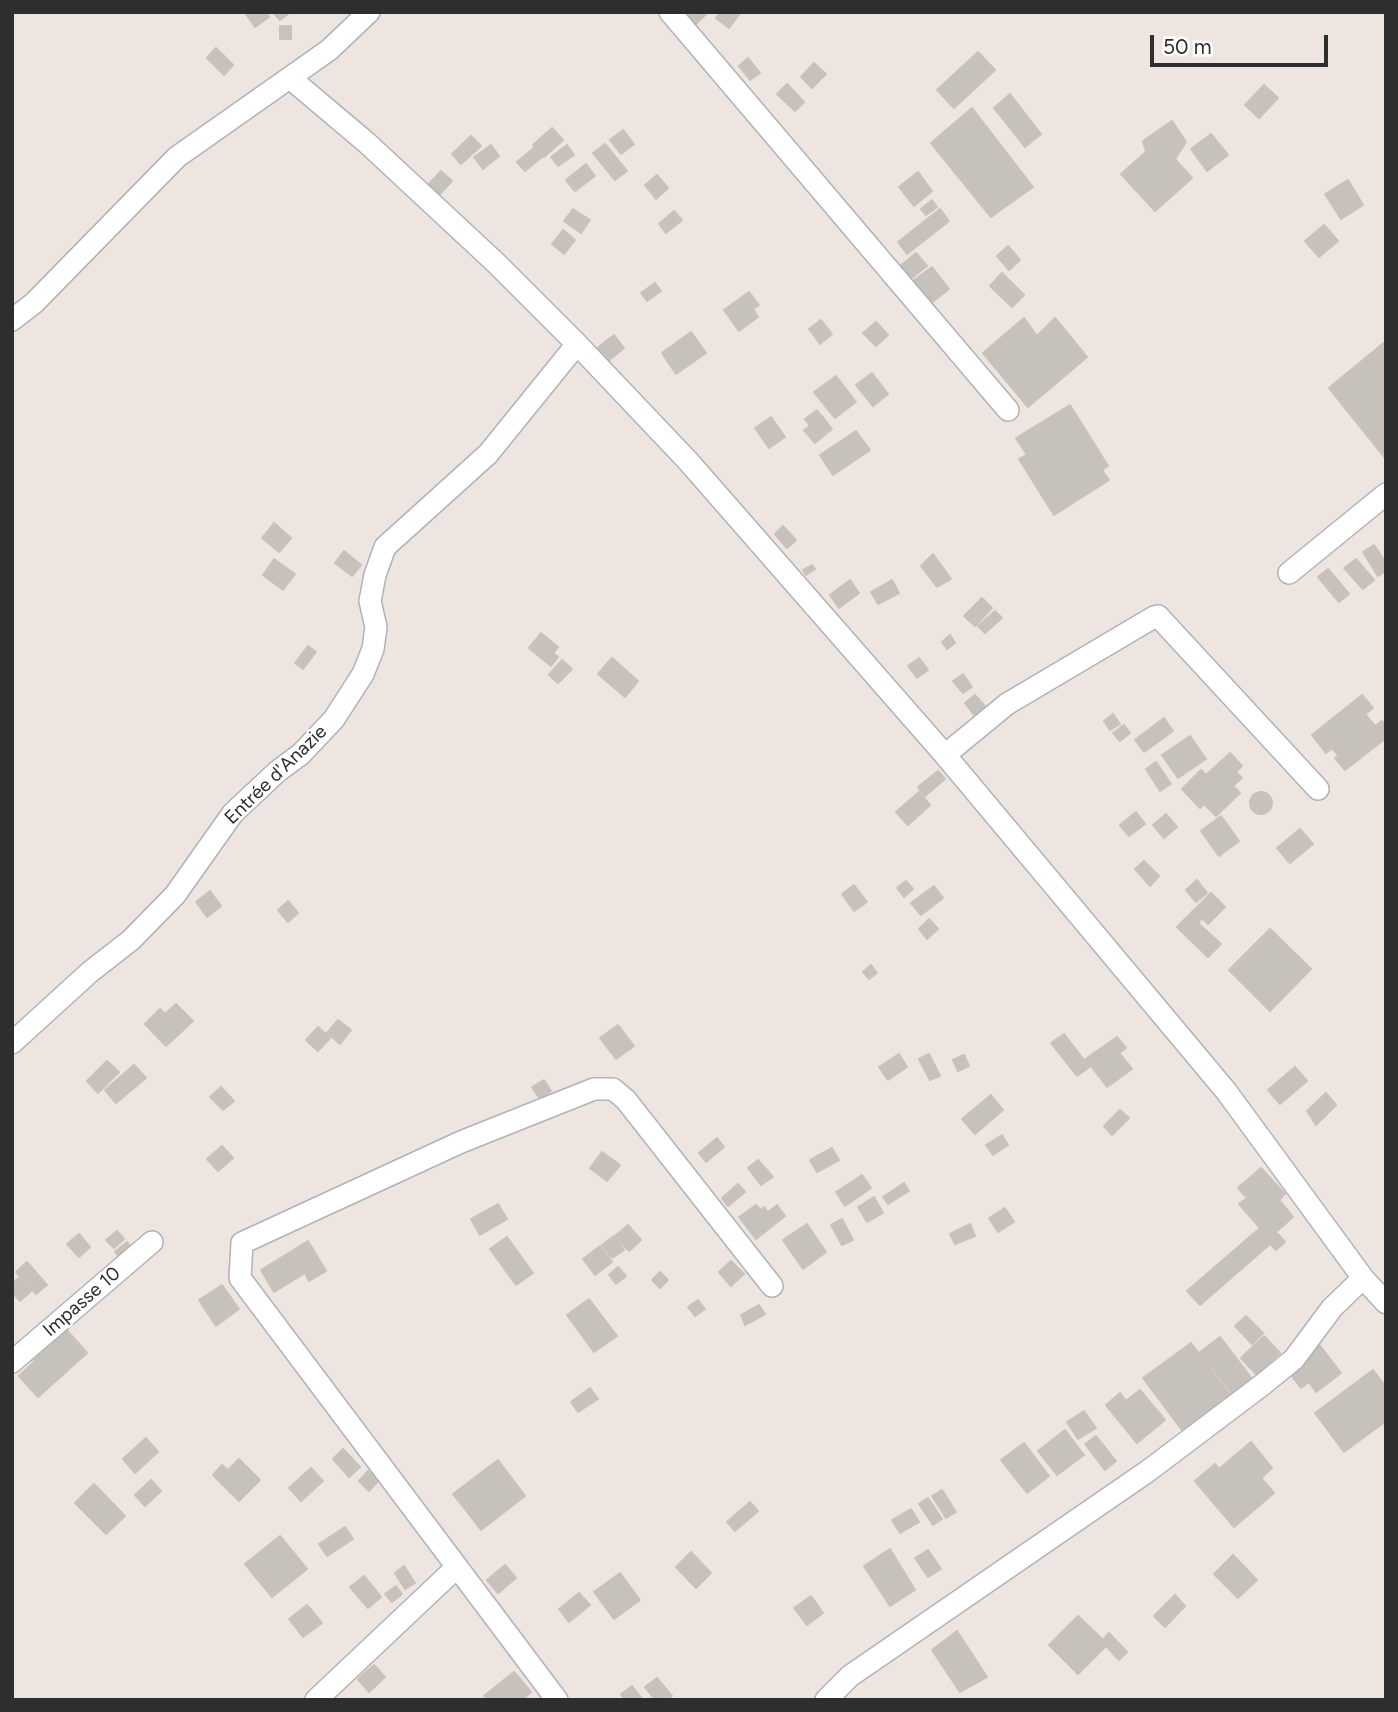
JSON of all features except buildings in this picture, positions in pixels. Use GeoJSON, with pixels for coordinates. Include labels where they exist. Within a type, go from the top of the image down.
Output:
{"type":"FeatureCollection","features":[{"type":"Feature","properties":{"kind":"street"},"geometry":{"type":"LineString","coordinates":[[12,320],[34,303],[177,157],[329,50],[369,12]]}},
{"type":"Feature","properties":{"kind":"street"},"geometry":{"type":"LineString","coordinates":[[670,12],[1008,410]]}},
{"type":"Feature","properties":{"kind":"street"},"geometry":{"type":"LineString","coordinates":[[290,78],[367,143],[495,263],[577,344],[688,461],[945,755],[1226,1091],[1363,1278],[1386,1303]]}},
{"type":"Feature","properties":{"kind":"street","name":"Entrée d'Anazie"},"geometry":{"type":"LineString","coordinates":[[12,1043],[139,931],[175,895],[233,813],[278,771],[301,754],[334,719],[363,674],[373,649],[376,627],[370,601],[375,575],[386,547],[488,454],[577,344]]}},
{"type":"Feature","properties":{"kind":"street"},"geometry":{"type":"LineString","coordinates":[[1289,573],[1386,494]]}},
{"type":"Feature","properties":{"kind":"street"},"geometry":{"type":"LineString","coordinates":[[945,755],[1007,705],[1158,617],[1163,618],[1318,789]]}},
{"type":"Feature","properties":{"kind":"street"},"geometry":{"type":"LineString","coordinates":[[557,1700],[240,1278],[243,1243],[461,1142],[594,1089],[613,1089],[626,1100],[772,1286]]}},
{"type":"Feature","properties":{"kind":"street","name":"Impasse 10"},"geometry":{"type":"LineString","coordinates":[[12,1362],[152,1242]]}},
{"type":"Feature","properties":{"kind":"street"},"geometry":{"type":"LineString","coordinates":[[826,1700],[850,1676],[1148,1471],[1262,1385],[1294,1359],[1332,1308],[1363,1278]]}},
{"type":"Feature","properties":{"kind":"street"},"geometry":{"type":"LineString","coordinates":[[316,1700],[457,1567]]}}]}
